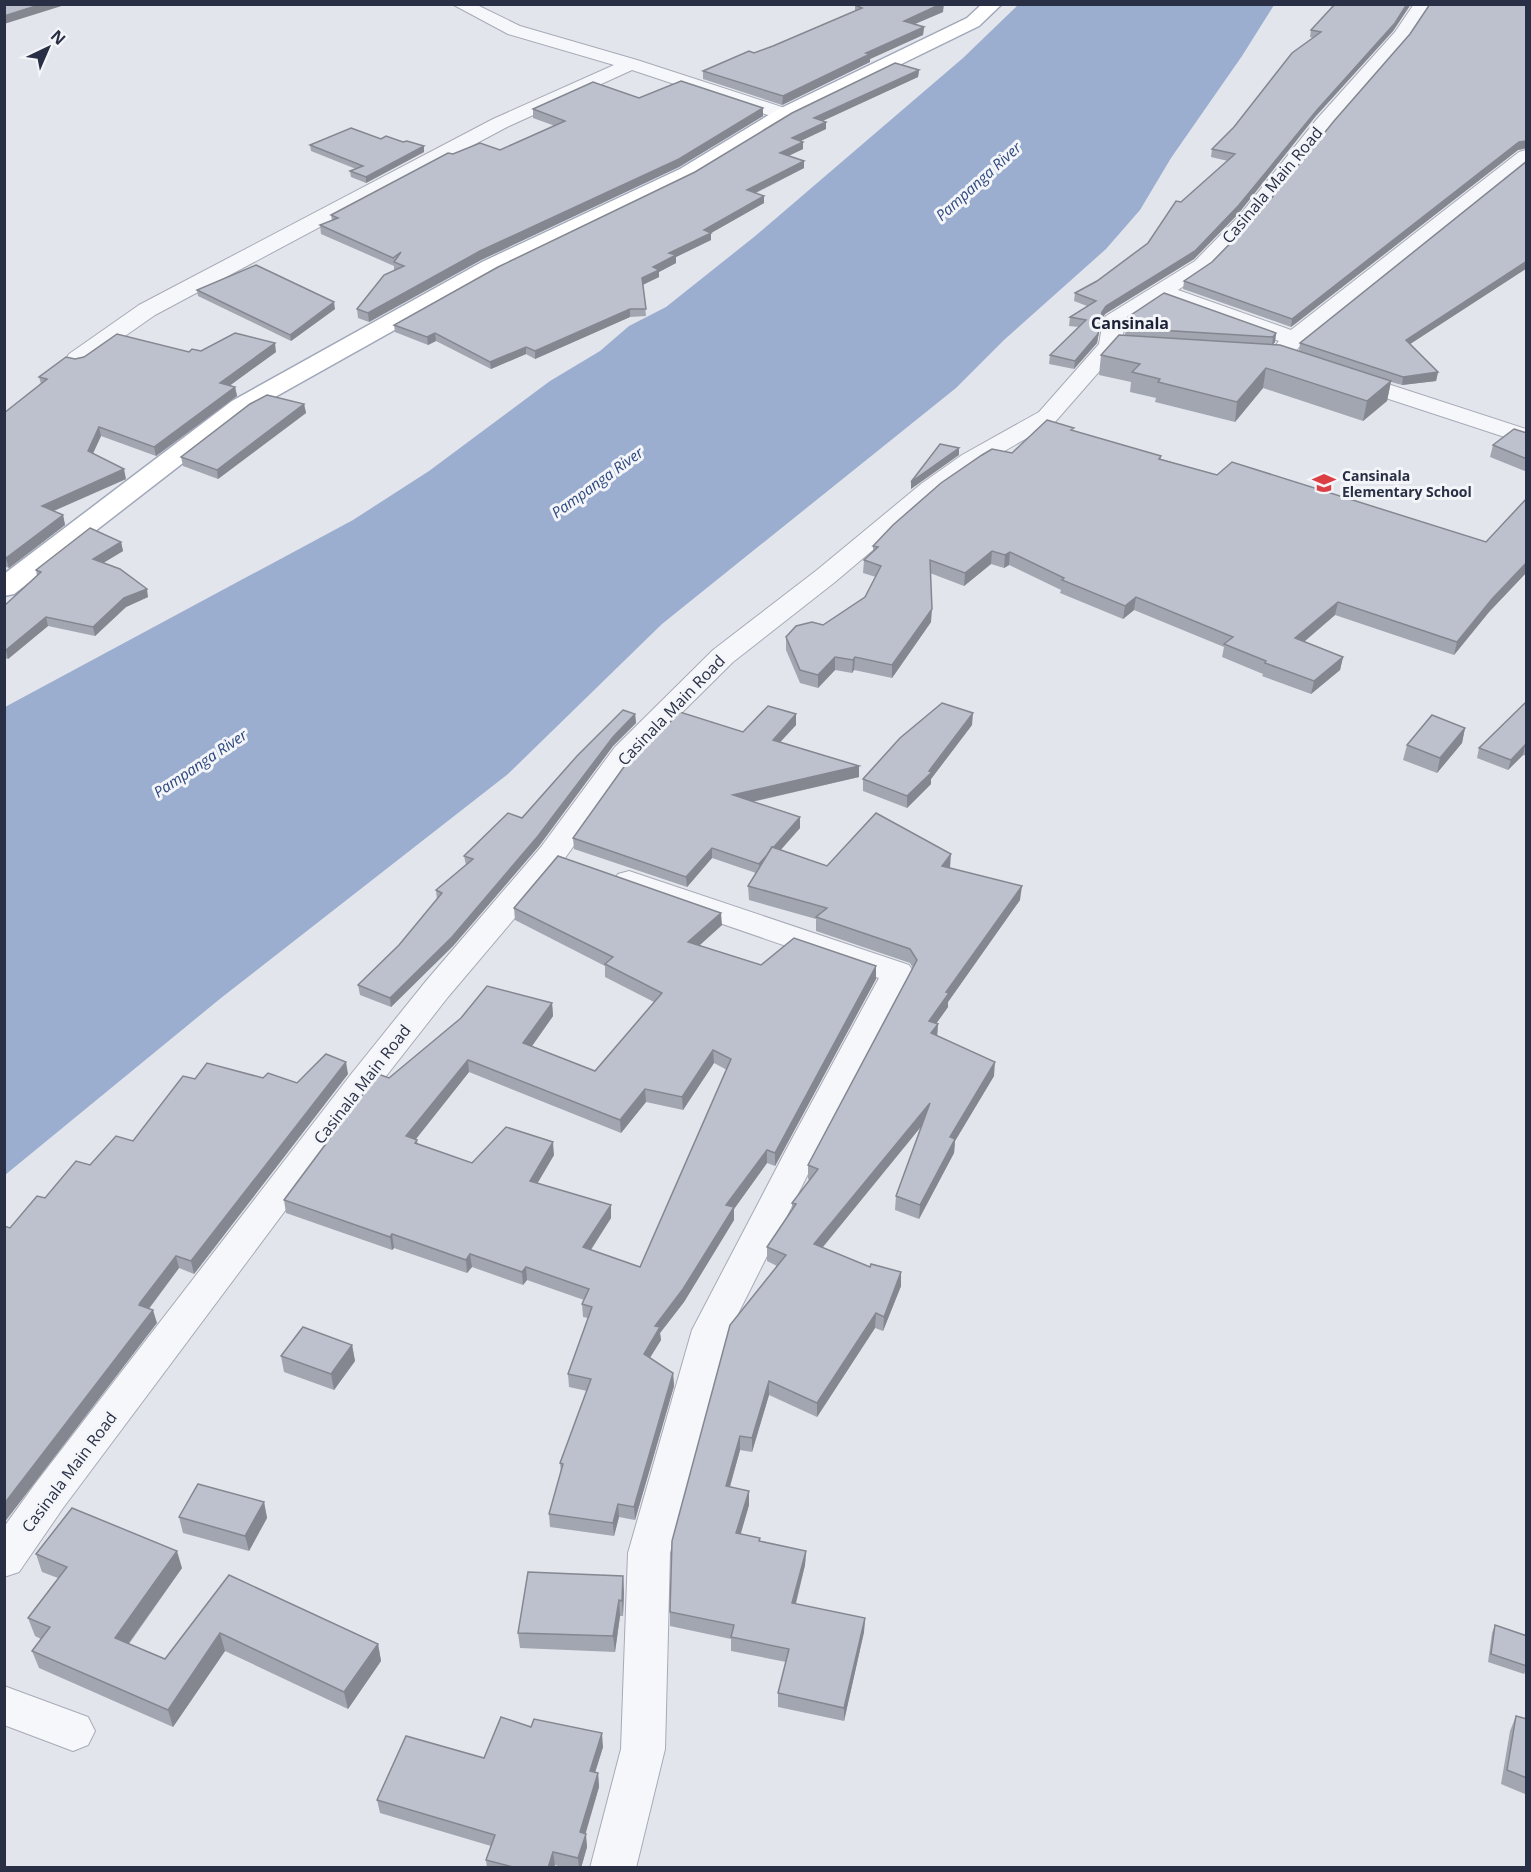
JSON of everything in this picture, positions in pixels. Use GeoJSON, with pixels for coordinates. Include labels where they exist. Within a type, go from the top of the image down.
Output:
{"type":"FeatureCollection","features":[{"type":"Feature","properties":{"kind":"main road"},"geometry":{"type":"LineString","coordinates":[[4,588],[241,406],[490,267],[687,172],[784,114],[973,22],[993,4]]}},
{"type":"Feature","properties":{"kind":"street"},"geometry":{"type":"LineString","coordinates":[[460,4],[513,30],[632,64],[784,114]]}},
{"type":"Feature","properties":{"kind":"street","name":"Casinala Main Road"},"geometry":{"type":"LineString","coordinates":[[4,1560],[49,1496],[364,1081],[437,989],[552,854],[625,753],[723,656],[826,576],[930,489],[971,460],[1047,417],[1122,346],[1114,321],[1202,265],[1248,219],[1324,123],[1401,36],[1424,4]]}},
{"type":"Feature","properties":{"kind":"street"},"geometry":{"type":"LineString","coordinates":[[77,359],[147,310],[500,123],[632,64]]}},
{"type":"Feature","properties":{"kind":"street"},"geometry":{"type":"LineString","coordinates":[[1277,349],[1527,156]]}},
{"type":"Feature","properties":{"kind":"street"},"geometry":{"type":"LineString","coordinates":[[1161,291],[1302,362]]}},
{"type":"Feature","properties":{"kind":"street"},"geometry":{"type":"LineString","coordinates":[[1324,370],[1527,437]]}},
{"type":"Feature","properties":{"kind":"street"},"geometry":{"type":"LineString","coordinates":[[552,854],[898,973],[803,1150],[711,1330],[649,1553],[643,1749],[612,1868]]}},
{"type":"Feature","properties":{"kind":"street"},"geometry":{"type":"LineString","coordinates":[[4,1705],[72,1731]]}},
{"type":"Feature","properties":{"kind":"water","name":"Pampanga River"},"geometry":{"type":"Polygon","coordinates":[[[1018,5],[1274,5],[1242,56],[1171,158],[1140,210],[1106,249],[1004,340],[956,388],[662,624],[508,774],[221,998],[5,1175],[5,707],[353,520],[429,471],[550,381],[600,351],[629,326],[666,307],[754,237],[963,58],[1018,5]]]}},
{"type":"Feature","properties":{"kind":"building"},"geometry":{"type":"Polygon","coordinates":[[[4,4],[42,4],[4,16],[4,4]]]}},
{"type":"Feature","properties":{"kind":"building"},"geometry":{"type":"Polygon","coordinates":[[[941,4],[904,21],[924,27],[866,53],[870,54],[783,96],[703,71],[749,51],[754,53],[773,46],[862,8],[855,5],[941,4]]]}},
{"type":"Feature","properties":{"kind":"building"},"geometry":{"type":"Polygon","coordinates":[[[1335,4],[1407,4],[1395,23],[1317,110],[1239,205],[1195,251],[1106,306],[1102,312],[1098,334],[1075,361],[1050,355],[1086,320],[1070,317],[1096,301],[1075,293],[1097,281],[1148,243],[1176,201],[1181,202],[1235,154],[1212,149],[1234,127],[1292,53],[1321,32],[1311,30],[1335,4]]]}},
{"type":"Feature","properties":{"kind":"building"},"geometry":{"type":"Polygon","coordinates":[[[1430,4],[1527,4],[1527,141],[1519,142],[1292,319],[1184,281],[1212,262],[1257,216],[1334,121],[1410,34],[1430,4]]]}},
{"type":"Feature","properties":{"kind":"building"},"geometry":{"type":"Polygon","coordinates":[[[895,63],[919,70],[814,118],[826,122],[792,138],[803,142],[780,153],[804,161],[747,190],[764,196],[704,230],[711,233],[669,253],[676,255],[653,267],[659,270],[642,278],[646,309],[630,309],[535,351],[526,347],[490,362],[435,333],[427,337],[394,325],[498,267],[695,172],[792,113],[895,63]]]}},
{"type":"Feature","properties":{"kind":"building"},"geometry":{"type":"Polygon","coordinates":[[[681,81],[763,108],[679,159],[480,251],[368,313],[357,309],[384,275],[404,266],[394,262],[401,252],[393,258],[320,225],[338,218],[331,215],[448,153],[453,154],[480,143],[500,150],[565,121],[533,109],[593,82],[639,98],[681,81]]]}},
{"type":"Feature","properties":{"kind":"building"},"geometry":{"type":"Polygon","coordinates":[[[351,128],[381,139],[386,136],[424,146],[366,177],[350,171],[363,166],[310,145],[351,128]]]}},
{"type":"Feature","properties":{"kind":"building"},"geometry":{"type":"Polygon","coordinates":[[[1527,161],[1527,261],[1406,340],[1438,372],[1403,377],[1300,343],[1527,161]]]}},
{"type":"Feature","properties":{"kind":"building"},"geometry":{"type":"Polygon","coordinates":[[[256,265],[334,302],[290,335],[197,290],[256,265]]]}},
{"type":"Feature","properties":{"kind":"building"},"geometry":{"type":"Polygon","coordinates":[[[1164,293],[1276,333],[1273,337],[1126,328],[1128,317],[1164,293]]]}},
{"type":"Feature","properties":{"kind":"building"},"geometry":{"type":"Polygon","coordinates":[[[235,333],[275,343],[220,383],[235,387],[154,447],[99,427],[88,451],[124,469],[42,506],[63,515],[6,558],[4,557],[4,413],[47,379],[39,377],[66,357],[75,359],[84,357],[117,334],[189,352],[192,349],[201,351],[235,333]]]}},
{"type":"Feature","properties":{"kind":"building"},"geometry":{"type":"Polygon","coordinates":[[[1119,335],[1280,345],[1391,381],[1367,401],[1266,368],[1237,402],[1158,382],[1160,379],[1132,372],[1140,364],[1101,355],[1119,335]]]}},
{"type":"Feature","properties":{"kind":"building"},"geometry":{"type":"Polygon","coordinates":[[[267,395],[304,404],[217,470],[181,457],[250,404],[267,395]]]}},
{"type":"Feature","properties":{"kind":"building"},"geometry":{"type":"Polygon","coordinates":[[[1047,420],[1074,428],[1071,430],[1161,456],[1159,459],[1217,475],[1232,462],[1486,542],[1527,498],[1527,562],[1492,599],[1457,642],[1338,602],[1295,638],[1343,657],[1314,681],[1265,663],[1266,661],[1224,644],[1233,637],[1136,597],[1125,606],[1062,580],[1064,578],[1010,552],[1005,555],[992,551],[965,573],[930,560],[932,609],[892,665],[855,657],[853,660],[835,657],[818,675],[800,670],[786,637],[796,626],[812,622],[823,625],[865,597],[881,566],[864,560],[878,547],[873,546],[893,525],[941,483],[982,455],[992,449],[1012,453],[1047,420]]]}},
{"type":"Feature","properties":{"kind":"building"},"geometry":{"type":"Polygon","coordinates":[[[1514,429],[1527,433],[1527,459],[1493,445],[1514,429]]]}},
{"type":"Feature","properties":{"kind":"building"},"geometry":{"type":"Polygon","coordinates":[[[940,444],[959,448],[911,482],[940,444]]]}},
{"type":"Feature","properties":{"kind":"building"},"geometry":{"type":"Polygon","coordinates":[[[90,528],[121,542],[93,559],[120,569],[147,589],[124,598],[93,627],[46,617],[6,650],[4,649],[4,606],[41,572],[36,570],[90,528]]]}},
{"type":"Feature","properties":{"kind":"building"},"geometry":{"type":"Polygon","coordinates":[[[1527,701],[1527,745],[1511,760],[1479,748],[1527,701]]]}},
{"type":"Feature","properties":{"kind":"building"},"geometry":{"type":"Polygon","coordinates":[[[942,703],[973,713],[929,771],[932,772],[907,796],[863,779],[900,738],[942,703]]]}},
{"type":"Feature","properties":{"kind":"building"},"geometry":{"type":"Polygon","coordinates":[[[768,706],[796,714],[773,740],[859,766],[733,795],[800,817],[759,864],[712,848],[686,877],[573,838],[636,750],[664,722],[668,724],[680,712],[743,732],[768,706]]]}},
{"type":"Feature","properties":{"kind":"building"},"geometry":{"type":"Polygon","coordinates":[[[623,710],[635,714],[613,737],[538,836],[452,937],[390,998],[358,985],[399,945],[442,893],[436,890],[473,859],[464,856],[508,813],[522,818],[577,756],[623,710]]]}},
{"type":"Feature","properties":{"kind":"building"},"geometry":{"type":"Polygon","coordinates":[[[1432,715],[1465,728],[1440,758],[1407,745],[1432,715]]]}},
{"type":"Feature","properties":{"kind":"building"},"geometry":{"type":"Polygon","coordinates":[[[876,813],[951,854],[942,866],[1022,886],[946,992],[949,993],[929,1021],[938,1024],[931,1033],[995,1062],[950,1137],[955,1139],[920,1205],[896,1196],[930,1103],[814,1244],[870,1267],[871,1264],[901,1272],[884,1317],[876,1313],[817,1403],[769,1381],[752,1438],[740,1436],[726,1486],[749,1491],[736,1533],[760,1538],[759,1541],[806,1551],[792,1603],[865,1618],[844,1708],[778,1693],[789,1649],[731,1637],[734,1625],[670,1612],[672,1541],[730,1325],[786,1255],[767,1247],[796,1204],[792,1203],[818,1169],[808,1165],[917,960],[910,949],[816,917],[827,908],[748,886],[772,847],[827,866],[876,813]]]}},
{"type":"Feature","properties":{"kind":"building"},"geometry":{"type":"Polygon","coordinates":[[[558,856],[721,913],[688,942],[761,965],[794,938],[876,966],[775,1153],[767,1150],[726,1205],[734,1207],[683,1289],[655,1326],[660,1327],[644,1354],[673,1373],[634,1507],[618,1504],[613,1523],[549,1514],[563,1464],[560,1463],[591,1379],[568,1374],[592,1307],[582,1304],[589,1289],[526,1267],[522,1272],[470,1254],[466,1260],[392,1234],[390,1237],[284,1200],[378,1074],[389,1078],[461,1018],[487,986],[552,1003],[523,1043],[595,1071],[662,993],[605,964],[613,957],[514,908],[558,856]],[[713,1050],[682,1097],[645,1089],[620,1120],[468,1060],[406,1136],[417,1140],[415,1143],[472,1163],[506,1127],[553,1142],[530,1181],[611,1205],[583,1247],[640,1267],[731,1059],[713,1050]]]}},
{"type":"Feature","properties":{"kind":"building"},"geometry":{"type":"Polygon","coordinates":[[[326,1054],[346,1062],[191,1261],[176,1256],[139,1305],[153,1310],[4,1504],[4,1226],[10,1228],[37,1196],[45,1198],[76,1161],[90,1165],[116,1136],[133,1141],[183,1076],[195,1079],[207,1063],[263,1078],[268,1073],[297,1083],[326,1054]]]}},
{"type":"Feature","properties":{"kind":"building"},"geometry":{"type":"Polygon","coordinates":[[[303,1327],[352,1345],[331,1374],[281,1356],[303,1327]]]}},
{"type":"Feature","properties":{"kind":"building"},"geometry":{"type":"Polygon","coordinates":[[[198,1484],[264,1502],[245,1536],[179,1517],[198,1484]]]}},
{"type":"Feature","properties":{"kind":"building"},"geometry":{"type":"Polygon","coordinates":[[[72,1508],[177,1551],[115,1638],[165,1659],[229,1575],[378,1644],[344,1692],[220,1633],[168,1710],[32,1651],[50,1627],[28,1618],[67,1567],[36,1554],[72,1508]]]}},
{"type":"Feature","properties":{"kind":"building"},"geometry":{"type":"Polygon","coordinates":[[[528,1572],[623,1576],[622,1601],[619,1600],[613,1636],[518,1633],[528,1572]]]}},
{"type":"Feature","properties":{"kind":"building"},"geometry":{"type":"Polygon","coordinates":[[[1495,1625],[1527,1636],[1527,1666],[1491,1654],[1495,1625]]]}},
{"type":"Feature","properties":{"kind":"building"},"geometry":{"type":"Polygon","coordinates":[[[1516,1716],[1527,1719],[1527,1778],[1507,1770],[1516,1716]]]}},
{"type":"Feature","properties":{"kind":"building"},"geometry":{"type":"Polygon","coordinates":[[[501,1717],[531,1727],[534,1719],[602,1733],[590,1771],[598,1773],[580,1832],[586,1834],[578,1858],[553,1852],[548,1868],[517,1868],[486,1860],[495,1835],[377,1800],[406,1736],[484,1758],[501,1717]]]}},
{"type":"Feature","properties":{"kind":"place","name":"Cansinala Elementary School"},"geometry":{"type":"Point","coordinates":[1324,483]}},
{"type":"Feature","properties":{"kind":"district","name":"Cansinala"},"geometry":{"type":"Point","coordinates":[1130,323]}}]}
